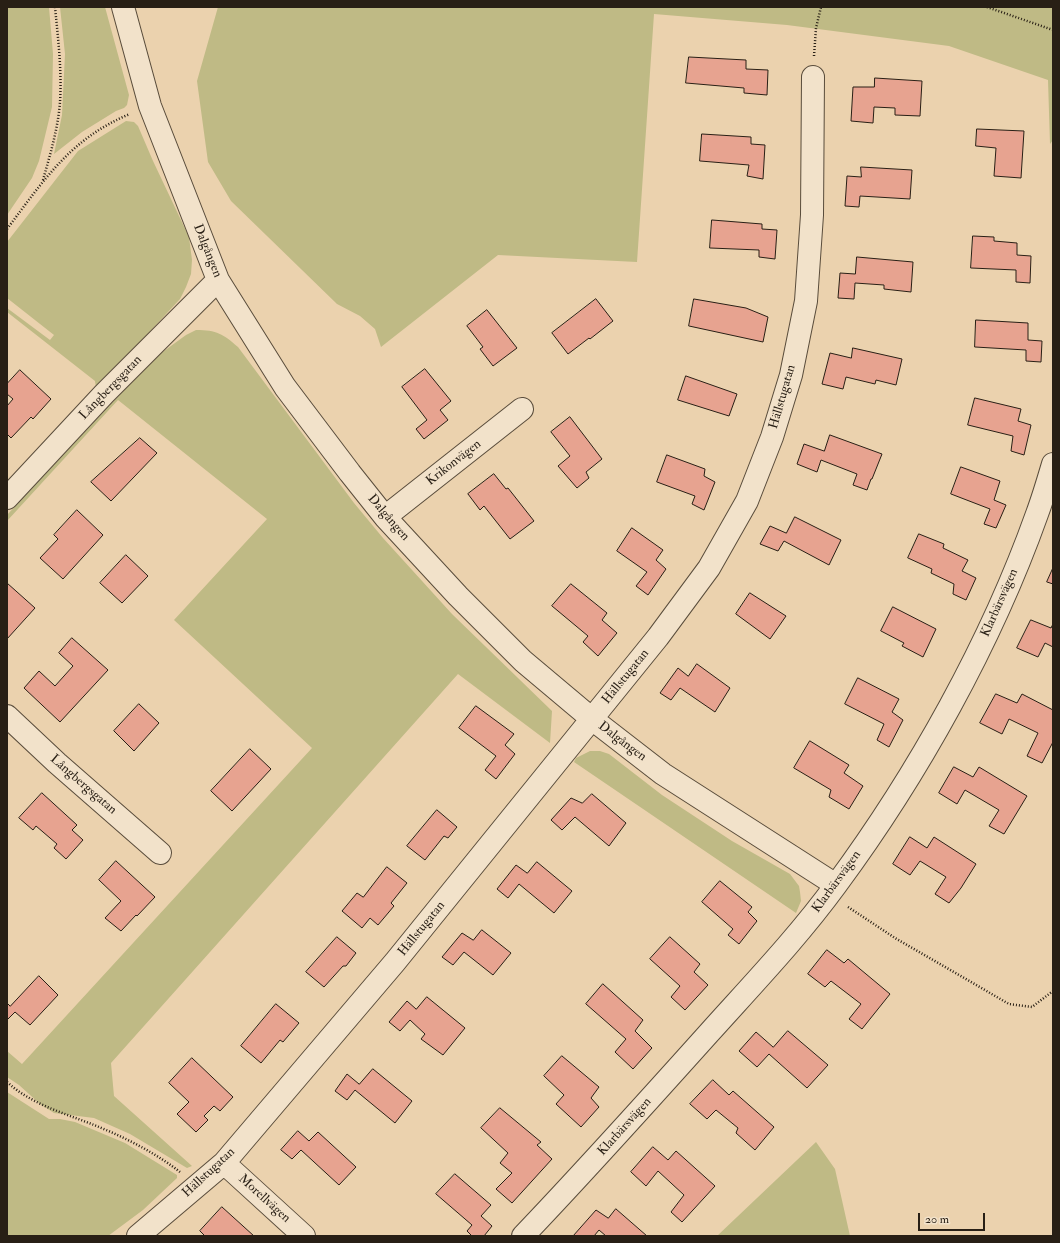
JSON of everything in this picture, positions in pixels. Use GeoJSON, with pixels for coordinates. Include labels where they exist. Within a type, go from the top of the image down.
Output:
{"type":"FeatureCollection","features":[{"type":"Feature","properties":{"kind":"street","name":"Dalgången"},"geometry":{"type":"LineString","coordinates":[[123,7],[150,106],[218,280],[285,387],[385,517],[458,596],[523,661],[592,719],[663,774],[836,885]]}},
{"type":"Feature","properties":{"kind":"street","name":"Hällstugatan"},"geometry":{"type":"LineString","coordinates":[[138,1236],[224,1163],[395,962],[658,637],[709,568],[747,501],[772,437],[791,376],[806,301],[812,215],[813,77]]}},
{"type":"Feature","properties":{"kind":"street","name":"Långbergsgatan"},"geometry":{"type":"LineString","coordinates":[[7,498],[104,394],[218,280]]}},
{"type":"Feature","properties":{"kind":"street","name":"Krikonvägen"},"geometry":{"type":"LineString","coordinates":[[385,517],[522,409]]}},
{"type":"Feature","properties":{"kind":"street","name":"Klarbärsvägen"},"geometry":{"type":"LineString","coordinates":[[523,1236],[579,1178],[796,936],[836,885],[883,818],[929,744],[972,664],[1006,592],[1035,521],[1053,464]]}},
{"type":"Feature","properties":{"kind":"street","name":"Långbergsgatan"},"geometry":{"type":"LineString","coordinates":[[7,716],[57,763],[160,853]]}},
{"type":"Feature","properties":{"kind":"street","name":"Morellvägen"},"geometry":{"type":"LineString","coordinates":[[224,1163],[304,1236]]}},
{"type":"Feature","properties":{"kind":"path"},"geometry":{"type":"LineString","coordinates":[[42,183],[55,135],[60,102],[55,7]]}},
{"type":"Feature","properties":{"kind":"path"},"geometry":{"type":"LineString","coordinates":[[813,77],[816,28],[821,7]]}},
{"type":"Feature","properties":{"kind":"path"},"geometry":{"type":"LineString","coordinates":[[987,7],[1053,30]]}},
{"type":"Feature","properties":{"kind":"path"},"geometry":{"type":"LineString","coordinates":[[7,229],[42,183],[67,155],[92,134],[121,118],[150,106]]}},
{"type":"Feature","properties":{"kind":"path"},"geometry":{"type":"LineString","coordinates":[[836,885],[848,907],[895,938],[1009,1004],[1032,1007],[1053,991]]}},
{"type":"Feature","properties":{"kind":"path"},"geometry":{"type":"LineString","coordinates":[[7,1082],[26,1096],[42,1105],[90,1123],[146,1150],[176,1169],[194,1188]]}},
{"type":"Feature","properties":{"kind":"shaded area"},"geometry":{"type":"Polygon","coordinates":[[[7,7],[49,7],[53,54],[52,107],[39,161],[32,178],[7,215],[7,7]]]}},
{"type":"Feature","properties":{"kind":"shaded area"},"geometry":{"type":"Polygon","coordinates":[[[60,7],[105,7],[129,95],[127,105],[124,108],[116,111],[82,132],[54,154],[62,115],[65,54],[60,7]]]}},
{"type":"Feature","properties":{"kind":"shaded area"},"geometry":{"type":"Polygon","coordinates":[[[218,7],[1053,7],[1053,140],[1050,144],[1048,80],[949,46],[787,25],[654,14],[637,262],[498,255],[381,347],[375,329],[360,316],[337,304],[231,201],[208,162],[197,81],[218,7]]]}},
{"type":"Feature","properties":{"kind":"shaded area"},"geometry":{"type":"Polygon","coordinates":[[[126,121],[134,122],[138,126],[189,237],[192,260],[191,274],[180,299],[96,388],[95,381],[7,312],[7,308],[50,340],[54,335],[7,298],[7,242],[78,151],[126,121]]]}},
{"type":"Feature","properties":{"kind":"shaded area"},"geometry":{"type":"Polygon","coordinates":[[[196,330],[215,332],[228,339],[238,347],[354,503],[383,538],[452,614],[552,711],[550,743],[458,674],[111,1063],[114,1096],[192,1166],[187,1168],[130,1134],[94,1118],[54,1113],[40,1104],[19,1085],[7,1077],[7,1051],[22,1064],[312,748],[174,620],[267,519],[118,400],[7,521],[7,515],[153,359],[186,335],[196,330]]]}},
{"type":"Feature","properties":{"kind":"shaded area"},"geometry":{"type":"Polygon","coordinates":[[[590,751],[600,751],[609,754],[662,795],[732,841],[790,874],[799,886],[800,892],[801,901],[796,913],[574,762],[576,758],[590,751]]]}},
{"type":"Feature","properties":{"kind":"shaded area"},"geometry":{"type":"Polygon","coordinates":[[[7,1092],[49,1119],[60,1119],[75,1122],[125,1143],[177,1175],[177,1178],[143,1210],[108,1236],[7,1236],[7,1092]]]}},
{"type":"Feature","properties":{"kind":"shaded area"},"geometry":{"type":"Polygon","coordinates":[[[816,1142],[835,1169],[850,1236],[717,1236],[816,1142]]]}},
{"type":"Feature","properties":{"kind":"building"},"geometry":{"type":"Polygon","coordinates":[[[689,57],[746,60],[746,69],[768,70],[767,95],[744,93],[744,88],[686,83],[689,57]]]}},
{"type":"Feature","properties":{"kind":"building"},"geometry":{"type":"Polygon","coordinates":[[[875,78],[922,81],[920,116],[895,115],[895,108],[874,107],[873,123],[851,121],[853,87],[874,87],[875,78]]]}},
{"type":"Feature","properties":{"kind":"building"},"geometry":{"type":"Polygon","coordinates":[[[977,129],[1024,131],[1021,178],[994,176],[996,148],[976,146],[977,129]]]}},
{"type":"Feature","properties":{"kind":"building"},"geometry":{"type":"Polygon","coordinates":[[[702,134],[751,137],[751,144],[765,145],[763,179],[747,176],[749,165],[700,161],[702,134]]]}},
{"type":"Feature","properties":{"kind":"building"},"geometry":{"type":"Polygon","coordinates":[[[861,167],[912,170],[910,199],[860,196],[859,207],[845,206],[847,176],[861,177],[861,167]]]}},
{"type":"Feature","properties":{"kind":"building"},"geometry":{"type":"Polygon","coordinates":[[[712,220],[762,224],[762,229],[777,230],[775,259],[759,257],[759,250],[710,248],[712,220]]]}},
{"type":"Feature","properties":{"kind":"building"},"geometry":{"type":"Polygon","coordinates":[[[973,236],[994,237],[994,241],[1017,243],[1017,255],[1031,256],[1030,283],[1016,282],[1016,270],[971,268],[973,236]]]}},
{"type":"Feature","properties":{"kind":"building"},"geometry":{"type":"Polygon","coordinates":[[[857,257],[913,262],[911,292],[884,289],[884,285],[855,283],[854,299],[838,298],[840,273],[855,274],[857,257]]]}},
{"type":"Feature","properties":{"kind":"building"},"geometry":{"type":"Polygon","coordinates":[[[596,299],[613,321],[568,354],[552,333],[596,299]]]}},
{"type":"Feature","properties":{"kind":"building"},"geometry":{"type":"Polygon","coordinates":[[[694,299],[746,308],[768,317],[763,342],[689,326],[694,299]]]}},
{"type":"Feature","properties":{"kind":"building"},"geometry":{"type":"Polygon","coordinates":[[[487,310],[517,348],[493,366],[480,349],[483,347],[467,326],[487,310]]]}},
{"type":"Feature","properties":{"kind":"building"},"geometry":{"type":"Polygon","coordinates":[[[976,320],[1028,323],[1028,340],[1042,341],[1041,362],[1026,361],[1026,350],[975,347],[976,320]]]}},
{"type":"Feature","properties":{"kind":"building"},"geometry":{"type":"Polygon","coordinates":[[[853,348],[902,359],[896,385],[876,380],[875,384],[846,377],[843,389],[822,384],[830,353],[851,358],[853,348]]]}},
{"type":"Feature","properties":{"kind":"building"},"geometry":{"type":"Polygon","coordinates":[[[425,369],[451,401],[440,410],[448,420],[424,439],[416,429],[427,420],[402,387],[425,369]]]}},
{"type":"Feature","properties":{"kind":"building"},"geometry":{"type":"Polygon","coordinates":[[[20,370],[51,399],[33,419],[31,417],[11,438],[7,434],[7,406],[13,399],[7,394],[7,384],[20,370]]]}},
{"type":"Feature","properties":{"kind":"building"},"geometry":{"type":"Polygon","coordinates":[[[686,376],[737,394],[729,416],[678,400],[686,376]]]}},
{"type":"Feature","properties":{"kind":"building"},"geometry":{"type":"Polygon","coordinates":[[[975,398],[1021,409],[1018,421],[1031,425],[1024,455],[1011,451],[1013,436],[968,425],[975,398]]]}},
{"type":"Feature","properties":{"kind":"building"},"geometry":{"type":"Polygon","coordinates":[[[570,417],[602,459],[586,472],[589,478],[577,488],[558,466],[570,456],[551,432],[570,417]]]}},
{"type":"Feature","properties":{"kind":"building"},"geometry":{"type":"Polygon","coordinates":[[[830,435],[882,454],[867,490],[853,485],[857,474],[821,460],[817,472],[797,464],[804,444],[824,451],[830,435]]]}},
{"type":"Feature","properties":{"kind":"building"},"geometry":{"type":"Polygon","coordinates":[[[140,438],[157,453],[111,501],[91,482],[140,438]]]}},
{"type":"Feature","properties":{"kind":"building"},"geometry":{"type":"Polygon","coordinates":[[[667,455],[705,469],[704,476],[715,482],[704,510],[692,504],[695,496],[657,482],[667,455]]]}},
{"type":"Feature","properties":{"kind":"building"},"geometry":{"type":"Polygon","coordinates":[[[961,467],[1000,481],[994,500],[1006,505],[996,528],[984,524],[990,509],[951,494],[961,467]]]}},
{"type":"Feature","properties":{"kind":"building"},"geometry":{"type":"Polygon","coordinates":[[[494,474],[506,489],[508,488],[534,521],[510,539],[484,506],[480,510],[468,494],[494,474]]]}},
{"type":"Feature","properties":{"kind":"building"},"geometry":{"type":"Polygon","coordinates":[[[77,510],[103,535],[63,579],[40,558],[58,539],[54,535],[77,510]]]}},
{"type":"Feature","properties":{"kind":"building"},"geometry":{"type":"Polygon","coordinates":[[[795,517],[841,540],[829,565],[784,541],[778,551],[760,544],[770,526],[786,533],[795,517]]]}},
{"type":"Feature","properties":{"kind":"building"},"geometry":{"type":"Polygon","coordinates":[[[632,528],[663,550],[656,560],[666,569],[648,595],[636,586],[647,572],[617,551],[632,528]]]}},
{"type":"Feature","properties":{"kind":"building"},"geometry":{"type":"Polygon","coordinates":[[[919,534],[944,544],[943,548],[968,560],[962,571],[976,578],[966,600],[953,594],[954,584],[931,573],[932,569],[908,558],[919,534]]]}},
{"type":"Feature","properties":{"kind":"building"},"geometry":{"type":"Polygon","coordinates":[[[126,555],[148,576],[122,603],[100,583],[126,555]]]}},
{"type":"Feature","properties":{"kind":"building"},"geometry":{"type":"Polygon","coordinates":[[[1053,568],[1053,584],[1047,582],[1053,568]]]}},
{"type":"Feature","properties":{"kind":"building"},"geometry":{"type":"Polygon","coordinates":[[[7,583],[35,608],[7,639],[7,583]]]}},
{"type":"Feature","properties":{"kind":"building"},"geometry":{"type":"Polygon","coordinates":[[[571,584],[607,613],[602,620],[617,633],[598,656],[583,642],[588,636],[552,606],[571,584]]]}},
{"type":"Feature","properties":{"kind":"building"},"geometry":{"type":"Polygon","coordinates":[[[750,593],[786,616],[770,639],[736,614],[750,593]]]}},
{"type":"Feature","properties":{"kind":"building"},"geometry":{"type":"Polygon","coordinates":[[[893,607],[936,629],[923,657],[902,646],[904,643],[881,631],[893,607]]]}},
{"type":"Feature","properties":{"kind":"building"},"geometry":{"type":"Polygon","coordinates":[[[1031,620],[1051,628],[1053,624],[1053,647],[1045,643],[1038,657],[1017,648],[1031,620]]]}},
{"type":"Feature","properties":{"kind":"building"},"geometry":{"type":"Polygon","coordinates":[[[72,638],[108,670],[60,722],[24,688],[39,671],[55,686],[73,666],[59,653],[72,638]]]}},
{"type":"Feature","properties":{"kind":"building"},"geometry":{"type":"Polygon","coordinates":[[[697,664],[730,688],[715,712],[680,688],[671,700],[660,693],[678,668],[688,676],[697,664]]]}},
{"type":"Feature","properties":{"kind":"building"},"geometry":{"type":"Polygon","coordinates":[[[858,678],[899,699],[892,712],[903,720],[889,747],[877,740],[884,724],[845,704],[858,678]]]}},
{"type":"Feature","properties":{"kind":"building"},"geometry":{"type":"Polygon","coordinates":[[[996,694],[1017,703],[1022,694],[1053,710],[1053,742],[1042,763],[1027,756],[1038,733],[1009,719],[1002,734],[980,723],[996,694]]]}},
{"type":"Feature","properties":{"kind":"building"},"geometry":{"type":"Polygon","coordinates":[[[139,704],[159,723],[134,751],[114,731],[139,704]]]}},
{"type":"Feature","properties":{"kind":"building"},"geometry":{"type":"Polygon","coordinates":[[[476,706],[514,734],[505,745],[515,754],[496,779],[485,770],[496,756],[459,728],[476,706]]]}},
{"type":"Feature","properties":{"kind":"building"},"geometry":{"type":"Polygon","coordinates":[[[810,741],[849,765],[844,773],[863,786],[849,809],[829,797],[831,790],[794,768],[810,741]]]}},
{"type":"Feature","properties":{"kind":"building"},"geometry":{"type":"Polygon","coordinates":[[[250,749],[271,769],[232,811],[211,791],[250,749]]]}},
{"type":"Feature","properties":{"kind":"building"},"geometry":{"type":"Polygon","coordinates":[[[954,767],[973,777],[979,767],[1027,796],[1004,834],[989,826],[999,810],[965,790],[957,804],[939,793],[954,767]]]}},
{"type":"Feature","properties":{"kind":"building"},"geometry":{"type":"Polygon","coordinates":[[[42,793],[77,825],[72,830],[83,840],[66,859],[54,848],[57,844],[36,826],[33,830],[19,818],[42,793]]]}},
{"type":"Feature","properties":{"kind":"building"},"geometry":{"type":"Polygon","coordinates":[[[592,794],[626,823],[609,846],[575,817],[562,830],[551,820],[571,798],[582,803],[592,794]]]}},
{"type":"Feature","properties":{"kind":"building"},"geometry":{"type":"Polygon","coordinates":[[[437,810],[457,827],[448,838],[444,836],[425,860],[407,846],[437,810]]]}},
{"type":"Feature","properties":{"kind":"building"},"geometry":{"type":"Polygon","coordinates":[[[910,837],[927,848],[934,837],[976,864],[961,888],[949,903],[935,894],[946,877],[920,861],[910,875],[893,864],[910,837]]]}},
{"type":"Feature","properties":{"kind":"building"},"geometry":{"type":"Polygon","coordinates":[[[116,861],[155,897],[121,931],[105,918],[121,901],[99,880],[116,861]]]}},
{"type":"Feature","properties":{"kind":"building"},"geometry":{"type":"Polygon","coordinates":[[[537,862],[572,891],[554,913],[519,884],[508,898],[497,889],[516,865],[527,873],[537,862]]]}},
{"type":"Feature","properties":{"kind":"building"},"geometry":{"type":"Polygon","coordinates":[[[387,867],[407,883],[391,903],[394,906],[378,925],[370,918],[362,928],[342,911],[357,893],[363,897],[387,867]]]}},
{"type":"Feature","properties":{"kind":"building"},"geometry":{"type":"Polygon","coordinates":[[[720,881],[752,907],[748,912],[757,921],[739,944],[728,935],[733,929],[702,902],[720,881]]]}},
{"type":"Feature","properties":{"kind":"building"},"geometry":{"type":"Polygon","coordinates":[[[482,930],[511,953],[493,975],[464,952],[453,965],[442,957],[462,933],[473,940],[482,930]]]}},
{"type":"Feature","properties":{"kind":"building"},"geometry":{"type":"Polygon","coordinates":[[[337,937],[356,953],[346,966],[343,966],[324,987],[306,972],[337,937]]]}},
{"type":"Feature","properties":{"kind":"building"},"geometry":{"type":"Polygon","coordinates":[[[670,937],[700,964],[694,972],[708,985],[685,1010],[671,997],[680,986],[650,959],[670,937]]]}},
{"type":"Feature","properties":{"kind":"building"},"geometry":{"type":"Polygon","coordinates":[[[827,950],[844,963],[848,959],[890,994],[862,1029],[849,1019],[861,1004],[831,981],[825,987],[808,974],[827,950]]]}},
{"type":"Feature","properties":{"kind":"building"},"geometry":{"type":"Polygon","coordinates":[[[39,976],[58,995],[30,1025],[15,1012],[7,1020],[7,1003],[10,1006],[39,976]]]}},
{"type":"Feature","properties":{"kind":"building"},"geometry":{"type":"Polygon","coordinates":[[[603,984],[643,1020],[635,1031],[652,1048],[633,1069],[615,1052],[626,1039],[586,1004],[603,984]]]}},
{"type":"Feature","properties":{"kind":"building"},"geometry":{"type":"Polygon","coordinates":[[[427,997],[465,1028],[443,1055],[421,1039],[425,1034],[410,1020],[400,1031],[389,1022],[407,1001],[416,1009],[427,997]]]}},
{"type":"Feature","properties":{"kind":"building"},"geometry":{"type":"Polygon","coordinates":[[[276,1004],[299,1023],[283,1042],[280,1040],[261,1063],[241,1046],[276,1004]]]}},
{"type":"Feature","properties":{"kind":"building"},"geometry":{"type":"Polygon","coordinates":[[[788,1031],[828,1065],[807,1088],[769,1054],[757,1067],[739,1051],[756,1032],[773,1047],[788,1031]]]}},
{"type":"Feature","properties":{"kind":"building"},"geometry":{"type":"Polygon","coordinates":[[[562,1056],[599,1087],[591,1098],[599,1107],[581,1127],[556,1104],[564,1095],[544,1076],[562,1056]]]}},
{"type":"Feature","properties":{"kind":"building"},"geometry":{"type":"Polygon","coordinates":[[[192,1058],[233,1097],[220,1111],[214,1106],[204,1116],[208,1120],[196,1132],[177,1114],[189,1102],[169,1083],[192,1058]]]}},
{"type":"Feature","properties":{"kind":"building"},"geometry":{"type":"Polygon","coordinates":[[[373,1069],[412,1101],[395,1123],[355,1090],[347,1100],[335,1091],[347,1074],[359,1084],[373,1069]]]}},
{"type":"Feature","properties":{"kind":"building"},"geometry":{"type":"Polygon","coordinates":[[[713,1080],[729,1095],[733,1091],[774,1127],[755,1150],[736,1133],[738,1128],[716,1110],[707,1119],[690,1104],[713,1080]]]}},
{"type":"Feature","properties":{"kind":"building"},"geometry":{"type":"Polygon","coordinates":[[[500,1108],[541,1142],[537,1145],[552,1159],[512,1203],[496,1189],[512,1173],[500,1163],[508,1153],[481,1128],[500,1108]]]}},
{"type":"Feature","properties":{"kind":"building"},"geometry":{"type":"Polygon","coordinates":[[[298,1131],[309,1141],[318,1132],[356,1167],[339,1185],[301,1150],[292,1159],[281,1150],[298,1131]]]}},
{"type":"Feature","properties":{"kind":"building"},"geometry":{"type":"Polygon","coordinates":[[[653,1147],[668,1160],[676,1151],[715,1186],[682,1222],[671,1212],[684,1195],[658,1171],[646,1186],[631,1172],[653,1147]]]}},
{"type":"Feature","properties":{"kind":"building"},"geometry":{"type":"Polygon","coordinates":[[[455,1174],[491,1205],[481,1216],[492,1226],[484,1236],[472,1236],[467,1231],[472,1225],[436,1194],[455,1174]]]}},
{"type":"Feature","properties":{"kind":"building"},"geometry":{"type":"Polygon","coordinates":[[[222,1207],[254,1236],[205,1236],[200,1231],[222,1207]]]}},
{"type":"Feature","properties":{"kind":"building"},"geometry":{"type":"Polygon","coordinates":[[[616,1209],[647,1236],[606,1236],[599,1230],[594,1236],[573,1236],[596,1210],[608,1218],[616,1209]]]}}]}
